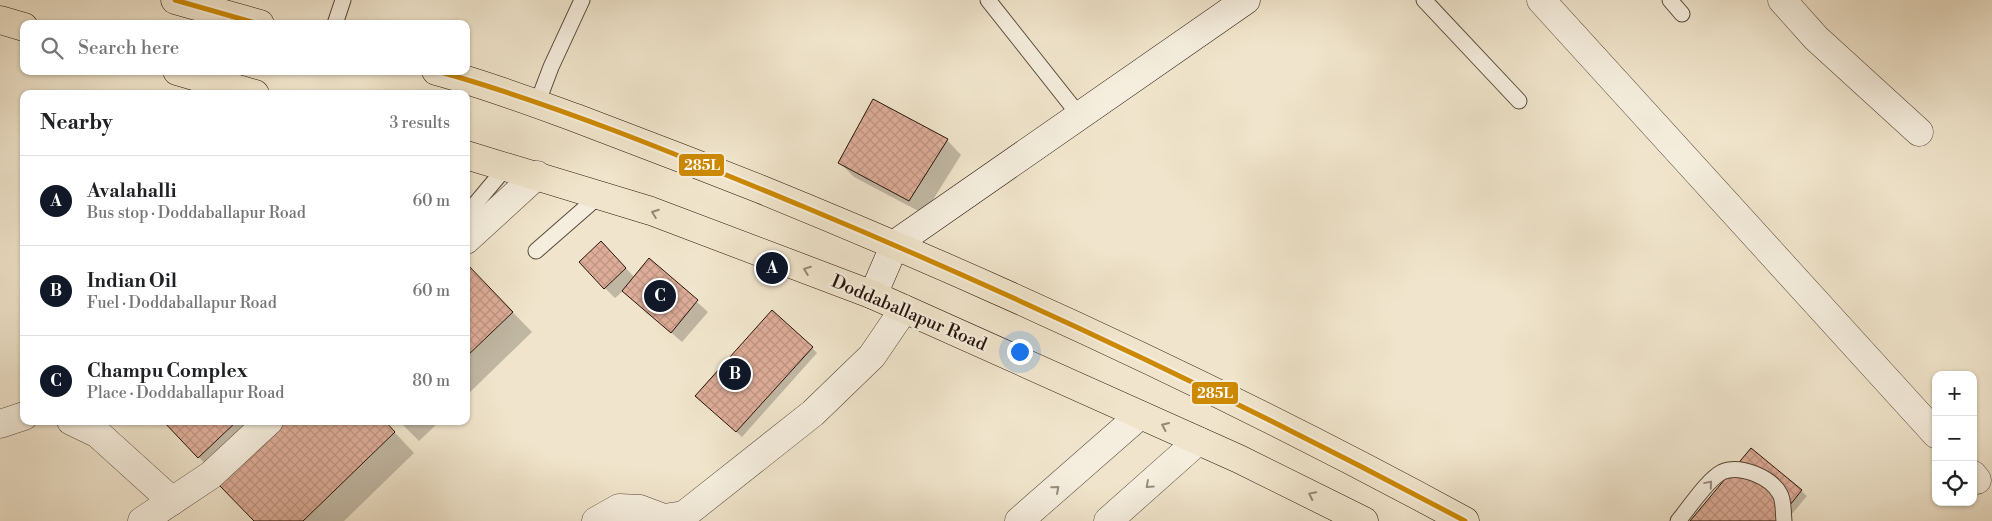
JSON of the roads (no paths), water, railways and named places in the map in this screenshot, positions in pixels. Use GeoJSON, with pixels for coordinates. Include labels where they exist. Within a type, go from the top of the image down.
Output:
{"type":"FeatureCollection","features":[{"type":"Feature","properties":{"kind":"main road"},"geometry":{"type":"LineString","coordinates":[[175,0],[246,20]]}},
{"type":"Feature","properties":{"kind":"main road"},"geometry":{"type":"LineString","coordinates":[[0,20],[20,26]]}},
{"type":"Feature","properties":{"kind":"main road"},"geometry":{"type":"LineString","coordinates":[[190,75],[241,90]]}},
{"type":"Feature","properties":{"kind":"main road"},"geometry":{"type":"LineString","coordinates":[[451,75],[481,83],[666,152],[894,244],[1189,379],[1342,454],[1465,521]]}},
{"type":"Feature","properties":{"kind":"main road","name":"Doddaballapur Road"},"geometry":{"type":"LineString","coordinates":[[470,156],[651,211],[873,295],[1198,441],[1364,521]]}},
{"type":"Feature","properties":{"kind":"street"},"geometry":{"type":"LineString","coordinates":[[873,295],[894,244],[1246,0]]}},
{"type":"Feature","properties":{"kind":"street"},"geometry":{"type":"LineString","coordinates":[[1541,0],[1932,430]]}},
{"type":"Feature","properties":{"kind":"street"},"geometry":{"type":"LineString","coordinates":[[1782,0],[1816,38],[1919,132]]}},
{"type":"Feature","properties":{"kind":"street"},"geometry":{"type":"LineString","coordinates":[[470,236],[537,175]]}},
{"type":"Feature","properties":{"kind":"street"},"geometry":{"type":"LineString","coordinates":[[596,521],[619,508],[640,509],[664,518],[684,515],[813,413],[872,356],[904,309]]}},
{"type":"Feature","properties":{"kind":"street"},"geometry":{"type":"LineString","coordinates":[[1019,521],[1140,415]]}},
{"type":"Feature","properties":{"kind":"street"},"geometry":{"type":"LineString","coordinates":[[0,424],[20,417]]}},
{"type":"Feature","properties":{"kind":"street"},"geometry":{"type":"LineString","coordinates":[[79,425],[98,434],[172,501]]}},
{"type":"Feature","properties":{"kind":"street"},"geometry":{"type":"LineString","coordinates":[[142,521],[211,475],[265,425]]}},
{"type":"Feature","properties":{"kind":"street"},"geometry":{"type":"LineString","coordinates":[[1108,521],[1198,441]]}},
{"type":"Feature","properties":{"kind":"lane"},"geometry":{"type":"LineString","coordinates":[[336,20],[343,0]]}},
{"type":"Feature","properties":{"kind":"lane"},"geometry":{"type":"LineString","coordinates":[[537,104],[551,67],[582,0]]}},
{"type":"Feature","properties":{"kind":"lane"},"geometry":{"type":"LineString","coordinates":[[988,0],[1079,115]]}},
{"type":"Feature","properties":{"kind":"lane"},"geometry":{"type":"LineString","coordinates":[[1424,0],[1519,101]]}},
{"type":"Feature","properties":{"kind":"lane"},"geometry":{"type":"LineString","coordinates":[[1670,0],[1682,14]]}},
{"type":"Feature","properties":{"kind":"lane"},"geometry":{"type":"LineString","coordinates":[[470,210],[507,166]]}},
{"type":"Feature","properties":{"kind":"lane"},"geometry":{"type":"LineString","coordinates":[[536,251],[600,195]]}},
{"type":"Feature","properties":{"kind":"lane"},"geometry":{"type":"LineString","coordinates":[[1678,521],[1715,477],[1724,471],[1744,469],[1769,482],[1781,494],[1784,521]]}},
{"type":"Feature","properties":{"kind":"place","name":"Avalahalli"},"geometry":{"type":"Point","coordinates":[772,268]}},
{"type":"Feature","properties":{"kind":"place","name":"Champu Complex"},"geometry":{"type":"Point","coordinates":[660,296]}},
{"type":"Feature","properties":{"kind":"place","name":"Indian Oil"},"geometry":{"type":"Point","coordinates":[735,374]}}]}
